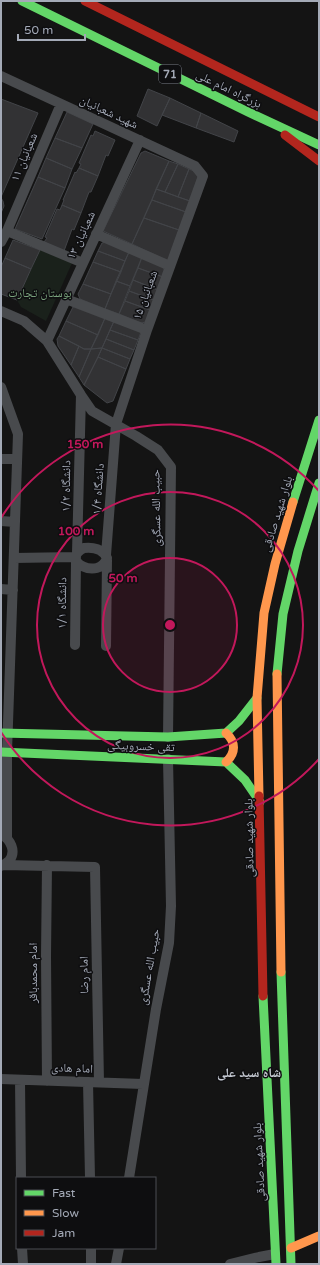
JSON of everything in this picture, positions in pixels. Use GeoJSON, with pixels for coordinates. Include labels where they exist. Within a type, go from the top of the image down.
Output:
{"type":"FeatureCollection","features":[{"type":"Feature","properties":{"kind":"main road","name":"بزرگراه امام علی"},"geometry":{"type":"LineString","coordinates":[[22,1],[248,112],[319,145]]}},
{"type":"Feature","properties":{"kind":"main road","name":"بزرگراه امام علی"},"geometry":{"type":"LineString","coordinates":[[85,1],[319,117]]}},
{"type":"Feature","properties":{"kind":"main road"},"geometry":{"type":"LineString","coordinates":[[248,112],[286,135],[319,161]]}},
{"type":"Feature","properties":{"kind":"main road","name":"بلوار شهید صادقی"},"geometry":{"type":"LineString","coordinates":[[276,1259],[263,1016],[258,698],[264,613],[273,571],[288,517],[319,420]]}},
{"type":"Feature","properties":{"kind":"main road"},"geometry":{"type":"LineString","coordinates":[[291,1264],[282,1010],[277,669],[283,614],[298,551],[319,483]]}},
{"type":"Feature","properties":{"kind":"main road"},"geometry":{"type":"LineString","coordinates":[[258,698],[239,721],[226,733],[232,739],[235,747],[232,756],[226,762],[249,784],[260,802]]}},
{"type":"Feature","properties":{"kind":"main road","name":"تقی خسروبیگی"},"geometry":{"type":"LineString","coordinates":[[4,733],[107,736],[168,736],[226,733]]}},
{"type":"Feature","properties":{"kind":"main road","name":"تقی خسروبیگی"},"geometry":{"type":"LineString","coordinates":[[4,752],[226,762]]}},
{"type":"Feature","properties":{"kind":"main road"},"geometry":{"type":"LineString","coordinates":[[276,1259],[290,1248],[319,1236]]}},
{"type":"Feature","properties":{"kind":"street","name":"شهید شعبانیان"},"geometry":{"type":"LineString","coordinates":[[1,76],[194,166],[203,176]]}},
{"type":"Feature","properties":{"kind":"street","name":"شعبانیان ۱۱"},"geometry":{"type":"LineString","coordinates":[[1,242],[61,104]]}},
{"type":"Feature","properties":{"kind":"street","name":"شعبانیان ۱۳"},"geometry":{"type":"LineString","coordinates":[[47,341],[140,140]]}},
{"type":"Feature","properties":{"kind":"street","name":"شعبانیان ۱۵"},"geometry":{"type":"LineString","coordinates":[[116,424],[147,330],[203,176]]}},
{"type":"Feature","properties":{"kind":"street"},"geometry":{"type":"LineString","coordinates":[[7,231],[83,263]]}},
{"type":"Feature","properties":{"kind":"street"},"geometry":{"type":"LineString","coordinates":[[96,234],[170,266]]}},
{"type":"Feature","properties":{"kind":"street"},"geometry":{"type":"LineString","coordinates":[[66,299],[147,330]]}},
{"type":"Feature","properties":{"kind":"street","name":"حبیب الله عسگری"},"geometry":{"type":"LineString","coordinates":[[1,311],[24,321],[47,341],[92,411],[158,450],[171,467],[168,736]]}},
{"type":"Feature","properties":{"kind":"street"},"geometry":{"type":"LineString","coordinates":[[1,390],[18,434],[14,558],[6,655],[4,733],[4,836],[12,847],[11,857],[3,866]]}},
{"type":"Feature","properties":{"kind":"street","name":"دانشگاه ۱/۲"},"geometry":{"type":"LineString","coordinates":[[76,557],[81,395]]}},
{"type":"Feature","properties":{"kind":"street","name":"دانشگاه ۱/۴"},"geometry":{"type":"LineString","coordinates":[[106,646],[107,557],[116,424]]}},
{"type":"Feature","properties":{"kind":"street"},"geometry":{"type":"LineString","coordinates":[[1,459],[17,460]]}},
{"type":"Feature","properties":{"kind":"street"},"geometry":{"type":"LineString","coordinates":[[1,522],[15,522]]}},
{"type":"Feature","properties":{"kind":"street"},"geometry":{"type":"LineString","coordinates":[[14,558],[76,557],[84,548],[100,550],[107,557],[105,563],[95,568],[83,566],[76,557]]}},
{"type":"Feature","properties":{"kind":"street","name":"دانشگاه ۱/۱"},"geometry":{"type":"LineString","coordinates":[[74,645],[76,557]]}},
{"type":"Feature","properties":{"kind":"street"},"geometry":{"type":"LineString","coordinates":[[1,589],[12,590]]}},
{"type":"Feature","properties":{"kind":"street","name":"حبیب الله عسگری"},"geometry":{"type":"LineString","coordinates":[[129,1177],[143,1084],[169,943],[171,899],[168,759]]}},
{"type":"Feature","properties":{"kind":"street"},"geometry":{"type":"LineString","coordinates":[[3,866],[47,865]]}},
{"type":"Feature","properties":{"kind":"street","name":"امام رضا"},"geometry":{"type":"LineString","coordinates":[[47,865],[95,866],[94,1082],[90,1177]]}},
{"type":"Feature","properties":{"kind":"street","name":"امام محمدباقر"},"geometry":{"type":"LineString","coordinates":[[47,865],[47,1081]]}},
{"type":"Feature","properties":{"kind":"street","name":"امام هادی"},"geometry":{"type":"LineString","coordinates":[[1,1079],[143,1084]]}},
{"type":"Feature","properties":{"kind":"street"},"geometry":{"type":"LineString","coordinates":[[20,1080],[21,1177]]}},
{"type":"Feature","properties":{"kind":"street"},"geometry":{"type":"LineString","coordinates":[[22,1249],[23,1264]]}},
{"type":"Feature","properties":{"kind":"street"},"geometry":{"type":"LineString","coordinates":[[91,1249],[91,1264]]}},
{"type":"Feature","properties":{"kind":"street"},"geometry":{"type":"LineString","coordinates":[[116,1264],[118,1249]]}},
{"type":"Feature","properties":{"kind":"street"},"geometry":{"type":"LineString","coordinates":[[230,1264],[259,1256],[276,1259]]}},
{"type":"Feature","properties":{"kind":"street"},"geometry":{"type":"LineString","coordinates":[[260,1264],[276,1259]]}},
{"type":"Feature","properties":{"kind":"green space","name":"بوستان تجارت"},"geometry":{"type":"Polygon","coordinates":[[[40,250],[72,263],[46,321],[21,307],[17,300],[40,250]]]}},
{"type":"Feature","properties":{"kind":"building"},"geometry":{"type":"Polygon","coordinates":[[[148,89],[170,98],[157,126],[137,116],[148,89]]]}},
{"type":"Feature","properties":{"kind":"building"},"geometry":{"type":"Polygon","coordinates":[[[170,98],[201,113],[196,128],[162,115],[170,98]]]}},
{"type":"Feature","properties":{"kind":"building"},"geometry":{"type":"Polygon","coordinates":[[[1,99],[38,113],[1,197],[1,99]]]}},
{"type":"Feature","properties":{"kind":"building"},"geometry":{"type":"Polygon","coordinates":[[[67,112],[93,124],[82,148],[55,138],[67,112]]]}},
{"type":"Feature","properties":{"kind":"building"},"geometry":{"type":"Polygon","coordinates":[[[201,113],[238,131],[234,142],[196,128],[201,113]]]}},
{"type":"Feature","properties":{"kind":"building"},"geometry":{"type":"Polygon","coordinates":[[[95,131],[115,140],[108,156],[106,155],[98,176],[79,168],[81,164],[79,163],[91,135],[93,136],[95,131]]]}},
{"type":"Feature","properties":{"kind":"building"},"geometry":{"type":"Polygon","coordinates":[[[55,138],[82,148],[72,169],[46,158],[55,138]]]}},
{"type":"Feature","properties":{"kind":"building"},"geometry":{"type":"Polygon","coordinates":[[[145,151],[169,161],[132,244],[103,231],[141,153],[145,151]]]}},
{"type":"Feature","properties":{"kind":"building"},"geometry":{"type":"Polygon","coordinates":[[[46,158],[72,169],[65,188],[38,177],[46,158]]]}},
{"type":"Feature","properties":{"kind":"building"},"geometry":{"type":"Polygon","coordinates":[[[169,161],[178,164],[165,192],[156,189],[169,161]]]}},
{"type":"Feature","properties":{"kind":"building"},"geometry":{"type":"Polygon","coordinates":[[[178,164],[189,169],[178,197],[165,192],[178,164]]]}},
{"type":"Feature","properties":{"kind":"building"},"geometry":{"type":"Polygon","coordinates":[[[79,168],[98,176],[91,192],[89,192],[81,213],[62,205],[75,172],[76,173],[79,168]]]}},
{"type":"Feature","properties":{"kind":"building"},"geometry":{"type":"Polygon","coordinates":[[[189,169],[196,172],[198,177],[190,201],[178,197],[189,169]]]}},
{"type":"Feature","properties":{"kind":"building"},"geometry":{"type":"Polygon","coordinates":[[[38,177],[65,188],[42,239],[15,229],[38,177]]]}},
{"type":"Feature","properties":{"kind":"building"},"geometry":{"type":"Polygon","coordinates":[[[156,189],[190,201],[186,212],[152,200],[156,189]]]}},
{"type":"Feature","properties":{"kind":"building"},"geometry":{"type":"Polygon","coordinates":[[[1,198],[4,206],[1,213],[1,198]]]}},
{"type":"Feature","properties":{"kind":"building"},"geometry":{"type":"Polygon","coordinates":[[[152,200],[186,212],[179,230],[144,218],[152,200]]]}},
{"type":"Feature","properties":{"kind":"building"},"geometry":{"type":"Polygon","coordinates":[[[62,205],[81,213],[74,230],[72,229],[64,251],[44,242],[47,238],[45,237],[57,209],[60,210],[62,205]]]}},
{"type":"Feature","properties":{"kind":"building"},"geometry":{"type":"Polygon","coordinates":[[[144,218],[179,230],[168,261],[132,244],[144,218]]]}},
{"type":"Feature","properties":{"kind":"building"},"geometry":{"type":"Polygon","coordinates":[[[13,240],[40,250],[31,269],[5,258],[13,240]]]}},
{"type":"Feature","properties":{"kind":"building"},"geometry":{"type":"Polygon","coordinates":[[[106,242],[129,252],[125,261],[98,251],[102,243],[106,242]]]}},
{"type":"Feature","properties":{"kind":"building"},"geometry":{"type":"Polygon","coordinates":[[[98,251],[125,261],[121,272],[93,262],[98,251]]]}},
{"type":"Feature","properties":{"kind":"building"},"geometry":{"type":"Polygon","coordinates":[[[129,252],[142,257],[130,286],[116,281],[129,252]]]}},
{"type":"Feature","properties":{"kind":"building"},"geometry":{"type":"Polygon","coordinates":[[[142,257],[163,267],[165,271],[163,277],[138,268],[142,257]]]}},
{"type":"Feature","properties":{"kind":"building"},"geometry":{"type":"Polygon","coordinates":[[[5,258],[31,269],[17,300],[1,294],[1,267],[5,258]]]}},
{"type":"Feature","properties":{"kind":"building"},"geometry":{"type":"Polygon","coordinates":[[[93,262],[121,272],[111,294],[83,284],[93,262]]]}},
{"type":"Feature","properties":{"kind":"building"},"geometry":{"type":"Polygon","coordinates":[[[138,268],[163,277],[158,290],[133,280],[138,268]]]}},
{"type":"Feature","properties":{"kind":"building"},"geometry":{"type":"Polygon","coordinates":[[[133,280],[158,290],[154,300],[129,291],[133,280]]]}},
{"type":"Feature","properties":{"kind":"building"},"geometry":{"type":"Polygon","coordinates":[[[116,281],[130,286],[119,314],[105,309],[116,281]]]}},
{"type":"Feature","properties":{"kind":"building"},"geometry":{"type":"Polygon","coordinates":[[[83,284],[111,294],[105,309],[80,299],[78,294],[83,284]]]}},
{"type":"Feature","properties":{"kind":"building"},"geometry":{"type":"Polygon","coordinates":[[[129,291],[154,300],[150,310],[125,301],[129,291]]]}},
{"type":"Feature","properties":{"kind":"building"},"geometry":{"type":"Polygon","coordinates":[[[125,301],[150,310],[146,322],[141,323],[119,314],[125,301]]]}},
{"type":"Feature","properties":{"kind":"building"},"geometry":{"type":"Polygon","coordinates":[[[76,306],[105,318],[98,335],[66,321],[73,307],[76,306]]]}},
{"type":"Feature","properties":{"kind":"building"},"geometry":{"type":"Polygon","coordinates":[[[105,318],[114,321],[102,348],[91,349],[105,318]]]}},
{"type":"Feature","properties":{"kind":"building"},"geometry":{"type":"Polygon","coordinates":[[[66,321],[98,335],[91,349],[84,349],[59,336],[66,321]]]}},
{"type":"Feature","properties":{"kind":"building"},"geometry":{"type":"Polygon","coordinates":[[[114,321],[141,332],[138,340],[110,330],[114,321]]]}},
{"type":"Feature","properties":{"kind":"building"},"geometry":{"type":"Polygon","coordinates":[[[110,330],[138,340],[134,350],[106,339],[110,330]]]}},
{"type":"Feature","properties":{"kind":"building"},"geometry":{"type":"Polygon","coordinates":[[[59,336],[79,346],[71,365],[58,346],[57,339],[59,336]]]}},
{"type":"Feature","properties":{"kind":"building"},"geometry":{"type":"Polygon","coordinates":[[[106,339],[134,350],[130,359],[102,348],[106,339]]]}},
{"type":"Feature","properties":{"kind":"building"},"geometry":{"type":"Polygon","coordinates":[[[79,346],[84,349],[91,349],[79,377],[71,365],[79,346]]]}},
{"type":"Feature","properties":{"kind":"building"},"geometry":{"type":"Polygon","coordinates":[[[102,348],[130,359],[126,369],[98,357],[102,348]]]}},
{"type":"Feature","properties":{"kind":"building"},"geometry":{"type":"Polygon","coordinates":[[[102,348],[84,385],[79,377],[91,349],[102,348]]]}},
{"type":"Feature","properties":{"kind":"building"},"geometry":{"type":"Polygon","coordinates":[[[98,357],[126,369],[113,401],[107,403],[84,385],[98,357]]]}},
{"type":"Feature","properties":{"kind":"traffic: fast"},"geometry":{"type":"LineString","coordinates":[[22,1],[248,112],[319,145]]}},
{"type":"Feature","properties":{"kind":"traffic: fast"},"geometry":{"type":"LineString","coordinates":[[293,502],[319,420]]}},
{"type":"Feature","properties":{"kind":"traffic: fast"},"geometry":{"type":"LineString","coordinates":[[277,674],[283,614],[298,551],[319,483]]}},
{"type":"Feature","properties":{"kind":"traffic: fast"},"geometry":{"type":"LineString","coordinates":[[1,733],[168,737],[226,733],[239,721],[257,698]]}},
{"type":"Feature","properties":{"kind":"traffic: fast"},"geometry":{"type":"LineString","coordinates":[[1,752],[226,762],[245,780],[260,802]]}},
{"type":"Feature","properties":{"kind":"traffic: fast"},"geometry":{"type":"LineString","coordinates":[[281,972],[291,1264]]}},
{"type":"Feature","properties":{"kind":"traffic: fast"},"geometry":{"type":"LineString","coordinates":[[263,996],[276,1264]]}},
{"type":"Feature","properties":{"kind":"traffic: slow"},"geometry":{"type":"LineString","coordinates":[[259,796],[257,698],[264,613],[275,564],[293,502]]}},
{"type":"Feature","properties":{"kind":"traffic: slow"},"geometry":{"type":"LineString","coordinates":[[277,674],[281,972]]}},
{"type":"Feature","properties":{"kind":"traffic: slow"},"geometry":{"type":"LineString","coordinates":[[226,733],[232,740],[234,748],[232,755],[226,762]]}},
{"type":"Feature","properties":{"kind":"traffic: slow"},"geometry":{"type":"LineString","coordinates":[[291,1248],[319,1236]]}},
{"type":"Feature","properties":{"kind":"traffic: jam"},"geometry":{"type":"LineString","coordinates":[[85,1],[319,117]]}},
{"type":"Feature","properties":{"kind":"traffic: jam"},"geometry":{"type":"LineString","coordinates":[[285,135],[319,161]]}},
{"type":"Feature","properties":{"kind":"traffic: jam"},"geometry":{"type":"LineString","coordinates":[[259,796],[263,996]]}},
{"type":"Feature","properties":{"kind":"district","name":"شاه سید علی"},"geometry":{"type":"Point","coordinates":[249,1073]}}]}
